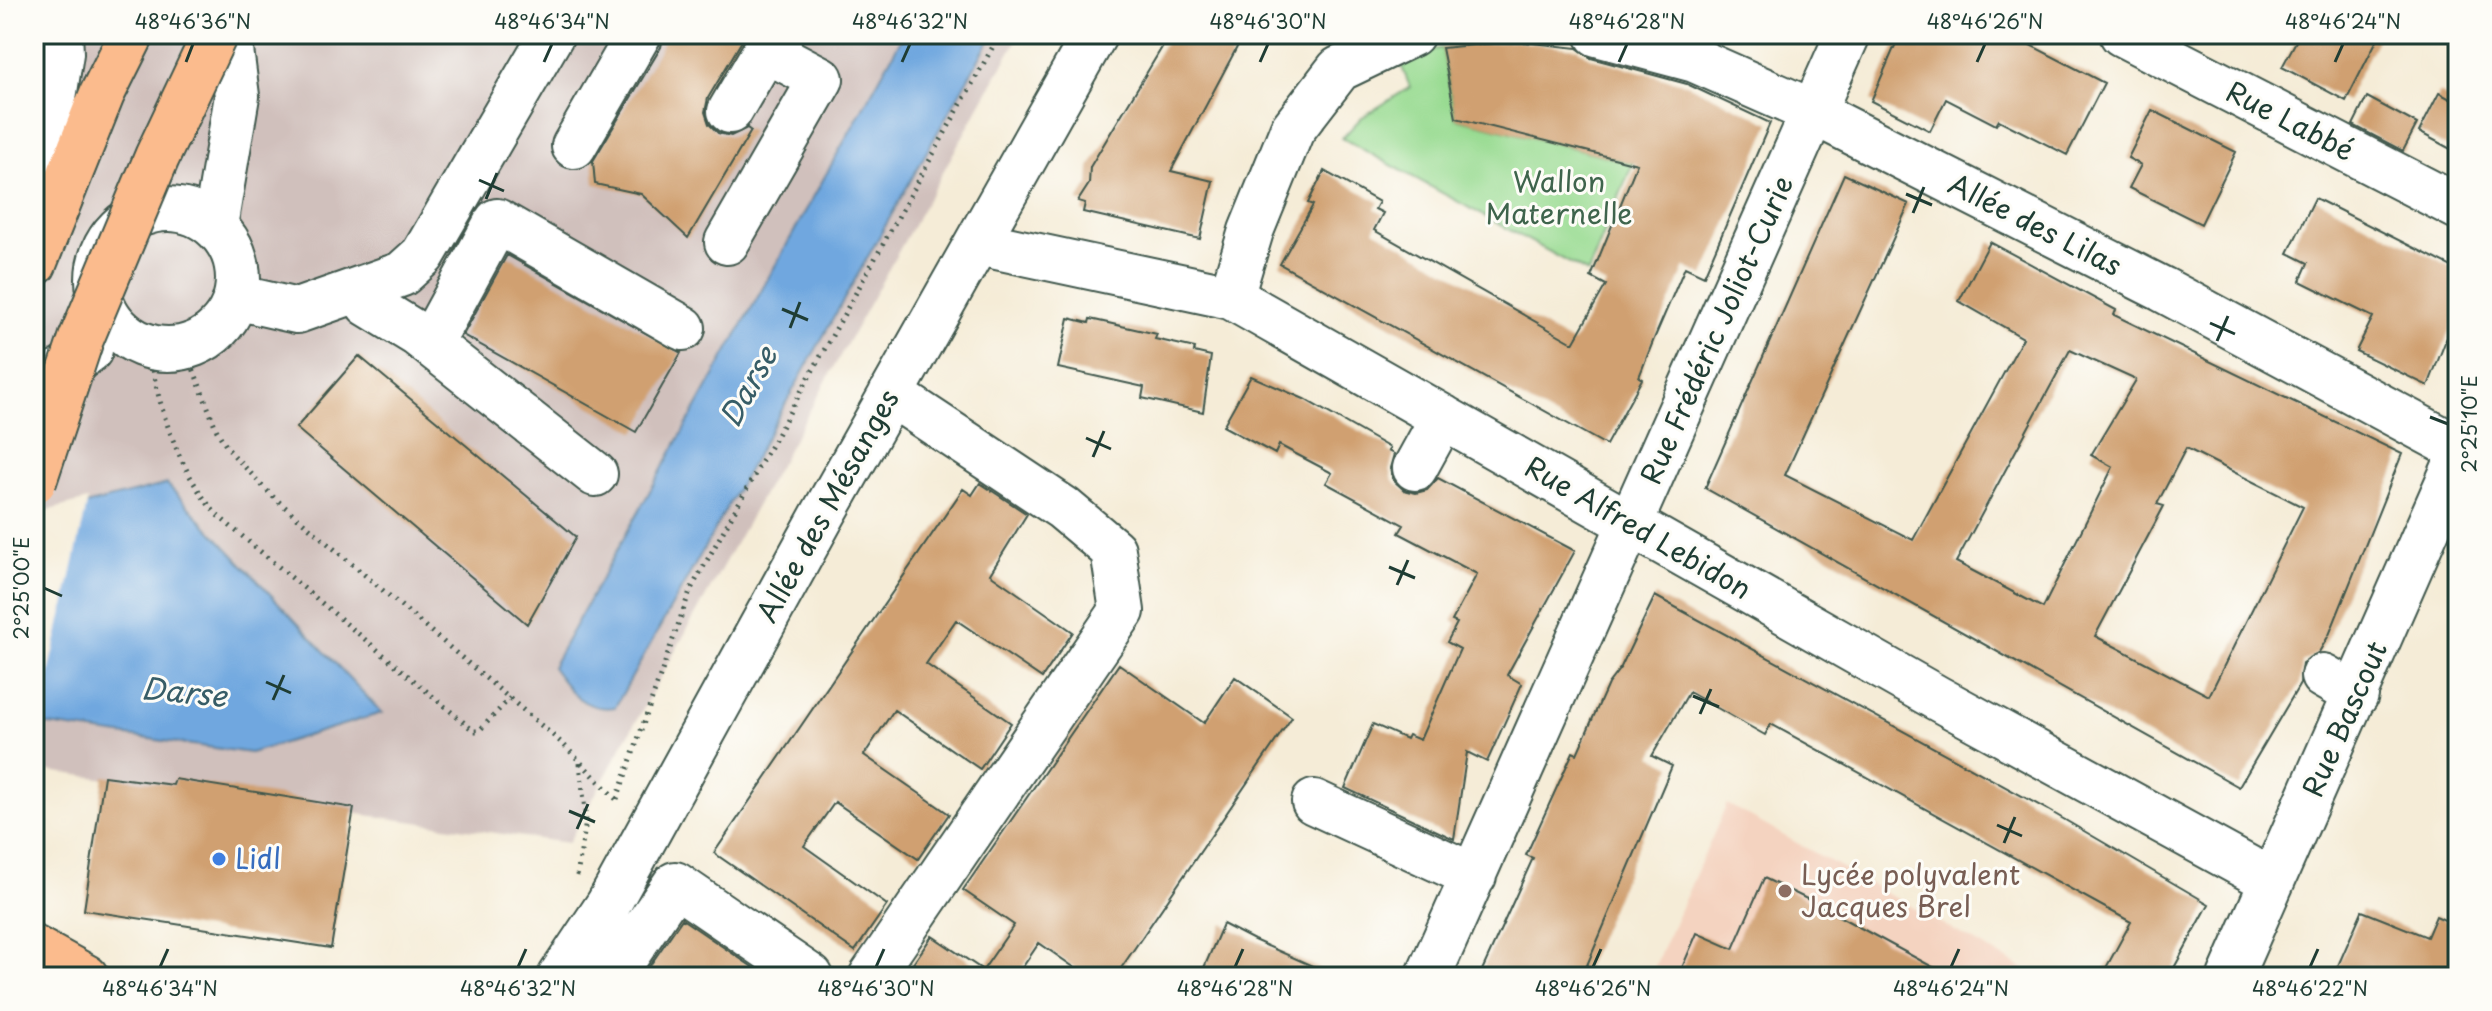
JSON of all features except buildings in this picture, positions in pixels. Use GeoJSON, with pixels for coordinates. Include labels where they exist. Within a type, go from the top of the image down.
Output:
{"type":"FeatureCollection","features":[{"type":"Feature","properties":{"kind":"main road"},"geometry":{"type":"LineString","coordinates":[[34,264],[102,94],[132,34]]}},
{"type":"Feature","properties":{"kind":"main road"},"geometry":{"type":"LineString","coordinates":[[34,481],[81,339],[157,157],[215,34]]}},
{"type":"Feature","properties":{"kind":"main road"},"geometry":{"type":"LineString","coordinates":[[34,948],[86,977]]}},
{"type":"Feature","properties":{"kind":"street"},"geometry":{"type":"LineString","coordinates":[[34,188],[40,187],[61,53],[60,34]]}},
{"type":"Feature","properties":{"kind":"street"},"geometry":{"type":"LineString","coordinates":[[215,226],[237,96],[229,34]]}},
{"type":"Feature","properties":{"kind":"street"},"geometry":{"type":"LineString","coordinates":[[236,297],[297,311],[402,274],[423,255],[552,34]]}},
{"type":"Feature","properties":{"kind":"street"},"geometry":{"type":"LineString","coordinates":[[574,146],[639,34]]}},
{"type":"Feature","properties":{"kind":"street"},"geometry":{"type":"LineString","coordinates":[[727,242],[821,79],[783,59],[775,34],[730,111]]}},
{"type":"Feature","properties":{"kind":"street","name":"Allée des Mésanges"},"geometry":{"type":"LineString","coordinates":[[560,977],[608,905],[636,807],[891,394],[1095,34]]}},
{"type":"Feature","properties":{"kind":"street"},"geometry":{"type":"LineString","coordinates":[[1231,297],[1251,231],[1292,130],[1339,69],[1412,34]]}},
{"type":"Feature","properties":{"kind":"street","name":"Allée des Lilas"},"geometry":{"type":"LineString","coordinates":[[1597,34],[1695,60],[1813,112],[2162,289],[2458,448]]}},
{"type":"Feature","properties":{"kind":"street","name":"Rue Frédéric Joliot-Curie"},"geometry":{"type":"LineString","coordinates":[[1428,977],[1848,34]]}},
{"type":"Feature","properties":{"kind":"street","name":"Rue Labbé"},"geometry":{"type":"LineString","coordinates":[[2122,34],[2458,207]]}},
{"type":"Feature","properties":{"kind":"street"},"geometry":{"type":"LineString","coordinates":[[34,392],[151,341],[208,337],[225,320],[236,297],[238,271],[231,246],[215,226],[193,213],[168,208],[147,211],[129,220],[113,234],[98,272],[99,292],[106,312],[151,341]]}},
{"type":"Feature","properties":{"kind":"street"},"geometry":{"type":"LineString","coordinates":[[430,344],[497,221],[683,328]]}},
{"type":"Feature","properties":{"kind":"street","name":"Rue Alfred Lebidon"},"geometry":{"type":"LineString","coordinates":[[978,243],[1231,297],[1937,698],[2272,881]]}},
{"type":"Feature","properties":{"kind":"street"},"geometry":{"type":"LineString","coordinates":[[361,289],[368,304],[430,344],[595,474]]}},
{"type":"Feature","properties":{"kind":"street"},"geometry":{"type":"LineString","coordinates":[[871,977],[1122,611],[1113,550],[1063,508],[891,394]]}},
{"type":"Feature","properties":{"kind":"street"},"geometry":{"type":"LineString","coordinates":[[1415,468],[1443,417]]}},
{"type":"Feature","properties":{"kind":"street","name":"Rue Bascout"},"geometry":{"type":"LineString","coordinates":[[2230,977],[2272,881],[2340,685],[2385,587],[2458,459]]}},
{"type":"Feature","properties":{"kind":"street"},"geometry":{"type":"LineString","coordinates":[[1314,802],[1474,876]]}},
{"type":"Feature","properties":{"kind":"street"},"geometry":{"type":"LineString","coordinates":[[612,977],[675,884],[811,977]]}},
{"type":"Feature","properties":{"kind":"path"},"geometry":{"type":"LineString","coordinates":[[151,341],[205,407],[228,449],[271,495],[636,807],[690,591],[1000,34]]}},
{"type":"Feature","properties":{"kind":"path"},"geometry":{"type":"LineString","coordinates":[[151,341],[156,390],[184,466],[198,492],[217,515],[474,731],[479,731],[510,698]]}},
{"type":"Feature","properties":{"kind":"path"},"geometry":{"type":"LineString","coordinates":[[573,888],[586,821],[580,762]]}},
{"type":"Feature","properties":{"kind":"shaded area"},"geometry":{"type":"Polygon","coordinates":[[[34,34],[1020,34],[568,843],[34,769],[34,34]]]}},
{"type":"Feature","properties":{"kind":"shaded area","name":"Lycée polyvalent Jacques Brel"},"geometry":{"type":"Polygon","coordinates":[[[1727,804],[2038,977],[1650,977],[1727,804]]]}},
{"type":"Feature","properties":{"kind":"green space","name":"Wallon Maternelle"},"geometry":{"type":"Polygon","coordinates":[[[1442,48],[1456,118],[1633,163],[1588,273],[1342,138],[1361,118],[1410,87],[1398,57],[1442,48]]]}},
{"type":"Feature","properties":{"kind":"water","name":"Darse"},"geometry":{"type":"Polygon","coordinates":[[[904,34],[993,34],[615,707],[604,708],[585,703],[552,667],[904,34]]]}},
{"type":"Feature","properties":{"kind":"water","name":"Darse"},"geometry":{"type":"Polygon","coordinates":[[[167,484],[382,713],[250,753],[34,723],[34,518],[167,484]]]}},
{"type":"Feature","properties":{"kind":"pier"},"geometry":{"type":"Polygon","coordinates":[[[88,500],[37,727],[34,727],[34,514],[88,500]]]}},
{"type":"Feature","properties":{"kind":"place","name":"Lidl"},"geometry":{"type":"Point","coordinates":[219,859]}},
{"type":"Feature","properties":{"kind":"place","name":"Lycée polyvalent Jacques Brel"},"geometry":{"type":"Point","coordinates":[1785,891]}}]}
